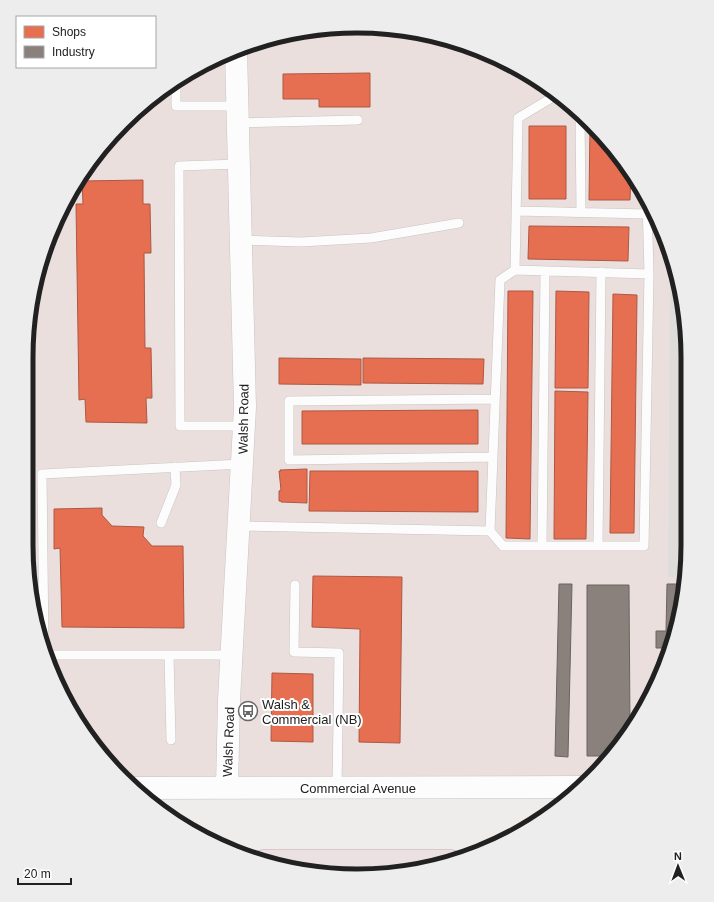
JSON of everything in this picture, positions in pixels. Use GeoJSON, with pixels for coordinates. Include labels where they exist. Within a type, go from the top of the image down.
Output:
{"type":"FeatureCollection","features":[{"type":"Feature","properties":{"kind":"highway"},"geometry":{"type":"LineString","coordinates":[[276,859],[335,861]]}},
{"type":"Feature","properties":{"kind":"highway"},"geometry":{"type":"LineString","coordinates":[[288,862],[428,861]]}},
{"type":"Feature","properties":{"kind":"street","name":"Walsh Road"},"geometry":{"type":"LineString","coordinates":[[227,787],[232,655],[245,407],[236,57]]}},
{"type":"Feature","properties":{"kind":"street","name":"Commercial Avenue"},"geometry":{"type":"LineString","coordinates":[[142,788],[573,787]]}},
{"type":"Feature","properties":{"kind":"lane"},"geometry":{"type":"LineString","coordinates":[[176,89],[176,106],[238,114],[358,120]]}},
{"type":"Feature","properties":{"kind":"lane"},"geometry":{"type":"LineString","coordinates":[[515,270],[518,118],[551,98]]}},
{"type":"Feature","properties":{"kind":"lane"},"geometry":{"type":"LineString","coordinates":[[580,122],[581,212]]}},
{"type":"Feature","properties":{"kind":"lane"},"geometry":{"type":"LineString","coordinates":[[240,164],[179,166],[180,426],[244,426]]}},
{"type":"Feature","properties":{"kind":"lane"},"geometry":{"type":"LineString","coordinates":[[516,211],[647,214],[649,274],[644,546],[503,546],[490,531],[500,280],[515,270],[649,274]]}},
{"type":"Feature","properties":{"kind":"lane"},"geometry":{"type":"LineString","coordinates":[[241,240],[301,242],[371,238],[459,223]]}},
{"type":"Feature","properties":{"kind":"lane"},"geometry":{"type":"LineString","coordinates":[[542,546],[545,271]]}},
{"type":"Feature","properties":{"kind":"lane"},"geometry":{"type":"LineString","coordinates":[[598,546],[601,272]]}},
{"type":"Feature","properties":{"kind":"lane"},"geometry":{"type":"LineString","coordinates":[[493,457],[289,460],[289,401],[495,399]]}},
{"type":"Feature","properties":{"kind":"lane"},"geometry":{"type":"LineString","coordinates":[[44,628],[42,474],[242,464]]}},
{"type":"Feature","properties":{"kind":"lane"},"geometry":{"type":"LineString","coordinates":[[161,523],[176,485],[175,467]]}},
{"type":"Feature","properties":{"kind":"lane"},"geometry":{"type":"LineString","coordinates":[[239,526],[490,531]]}},
{"type":"Feature","properties":{"kind":"lane"},"geometry":{"type":"LineString","coordinates":[[295,585],[294,652],[339,653],[337,788]]}},
{"type":"Feature","properties":{"kind":"lane"},"geometry":{"type":"LineString","coordinates":[[52,655],[232,655]]}},
{"type":"Feature","properties":{"kind":"lane"},"geometry":{"type":"LineString","coordinates":[[169,655],[170,740]]}},
{"type":"Feature","properties":{"kind":"shaded area"},"geometry":{"type":"Polygon","coordinates":[[[357,33],[399,36],[420,39],[461,50],[500,66],[519,76],[571,113],[601,143],[614,160],[638,195],[648,214],[664,253],[670,273],[668,577],[679,577],[678,587],[670,629],[664,649],[648,688],[638,707],[614,742],[601,759],[573,787],[142,788],[113,759],[100,742],[76,707],[66,688],[50,649],[44,629],[39,608],[34,566],[33,357],[39,294],[50,253],[66,214],[76,195],[113,143],[143,113],[160,100],[195,76],[214,66],[253,50],[273,44],[294,39],[336,34],[357,33]]]}},
{"type":"Feature","properties":{"kind":"shaded area"},"geometry":{"type":"Polygon","coordinates":[[[662,247],[675,294],[680,336],[681,545],[679,580],[655,580],[662,247]]]}},
{"type":"Feature","properties":{"kind":"building: Shops"},"geometry":{"type":"Polygon","coordinates":[[[370,73],[370,107],[319,107],[319,99],[283,99],[283,74],[370,73]]]}},
{"type":"Feature","properties":{"kind":"building: Shops"},"geometry":{"type":"Polygon","coordinates":[[[529,126],[566,126],[566,199],[529,199],[529,126]]]}},
{"type":"Feature","properties":{"kind":"building: Shops"},"geometry":{"type":"Polygon","coordinates":[[[590,132],[601,143],[631,184],[630,200],[589,200],[590,132]]]}},
{"type":"Feature","properties":{"kind":"building: Shops"},"geometry":{"type":"Polygon","coordinates":[[[143,180],[143,204],[150,204],[151,253],[144,253],[145,348],[151,348],[152,398],[146,398],[147,423],[86,422],[85,399],[79,400],[76,204],[83,204],[82,186],[85,181],[143,180]]]}},
{"type":"Feature","properties":{"kind":"building: Shops"},"geometry":{"type":"Polygon","coordinates":[[[529,226],[629,227],[628,261],[528,259],[529,226]]]}},
{"type":"Feature","properties":{"kind":"building: Shops"},"geometry":{"type":"Polygon","coordinates":[[[508,291],[533,291],[530,539],[506,538],[508,291]]]}},
{"type":"Feature","properties":{"kind":"building: Shops"},"geometry":{"type":"Polygon","coordinates":[[[556,291],[589,292],[588,388],[555,388],[556,291]]]}},
{"type":"Feature","properties":{"kind":"building: Shops"},"geometry":{"type":"Polygon","coordinates":[[[613,294],[637,295],[634,533],[610,533],[613,294]]]}},
{"type":"Feature","properties":{"kind":"building: Shops"},"geometry":{"type":"Polygon","coordinates":[[[279,358],[361,359],[361,385],[279,384],[279,358]]]}},
{"type":"Feature","properties":{"kind":"building: Shops"},"geometry":{"type":"Polygon","coordinates":[[[363,358],[484,359],[483,384],[363,383],[363,358]]]}},
{"type":"Feature","properties":{"kind":"building: Shops"},"geometry":{"type":"Polygon","coordinates":[[[555,391],[588,392],[586,539],[554,539],[555,391]]]}},
{"type":"Feature","properties":{"kind":"building: Shops"},"geometry":{"type":"Polygon","coordinates":[[[478,410],[478,444],[302,444],[302,411],[478,410]]]}},
{"type":"Feature","properties":{"kind":"building: Shops"},"geometry":{"type":"Polygon","coordinates":[[[307,469],[307,503],[279,501],[279,491],[281,490],[279,471],[307,469]]]}},
{"type":"Feature","properties":{"kind":"building: Shops"},"geometry":{"type":"Polygon","coordinates":[[[310,471],[478,471],[478,512],[309,511],[310,471]]]}},
{"type":"Feature","properties":{"kind":"building: Shops"},"geometry":{"type":"Polygon","coordinates":[[[102,508],[102,515],[112,526],[144,527],[143,536],[152,546],[183,546],[184,628],[62,627],[60,548],[54,549],[54,509],[102,508]]]}},
{"type":"Feature","properties":{"kind":"building: Shops"},"geometry":{"type":"Polygon","coordinates":[[[313,576],[402,577],[400,743],[359,742],[360,629],[312,627],[313,576]]]}},
{"type":"Feature","properties":{"kind":"building: Shops"},"geometry":{"type":"Polygon","coordinates":[[[272,673],[313,674],[313,742],[271,741],[272,673]]]}},
{"type":"Feature","properties":{"kind":"building: Industry"},"geometry":{"type":"Polygon","coordinates":[[[559,584],[572,584],[568,757],[555,756],[559,584]]]}},
{"type":"Feature","properties":{"kind":"building: Industry"},"geometry":{"type":"Polygon","coordinates":[[[667,584],[678,584],[675,608],[664,648],[656,648],[656,631],[666,631],[667,584]]]}},
{"type":"Feature","properties":{"kind":"building: Industry"},"geometry":{"type":"Polygon","coordinates":[[[587,585],[629,585],[630,719],[603,756],[587,756],[587,585]]]}},
{"type":"Feature","properties":{"kind":"place","name":"Walsh & Commercial (NB)"},"geometry":{"type":"Point","coordinates":[248,711]}}]}
